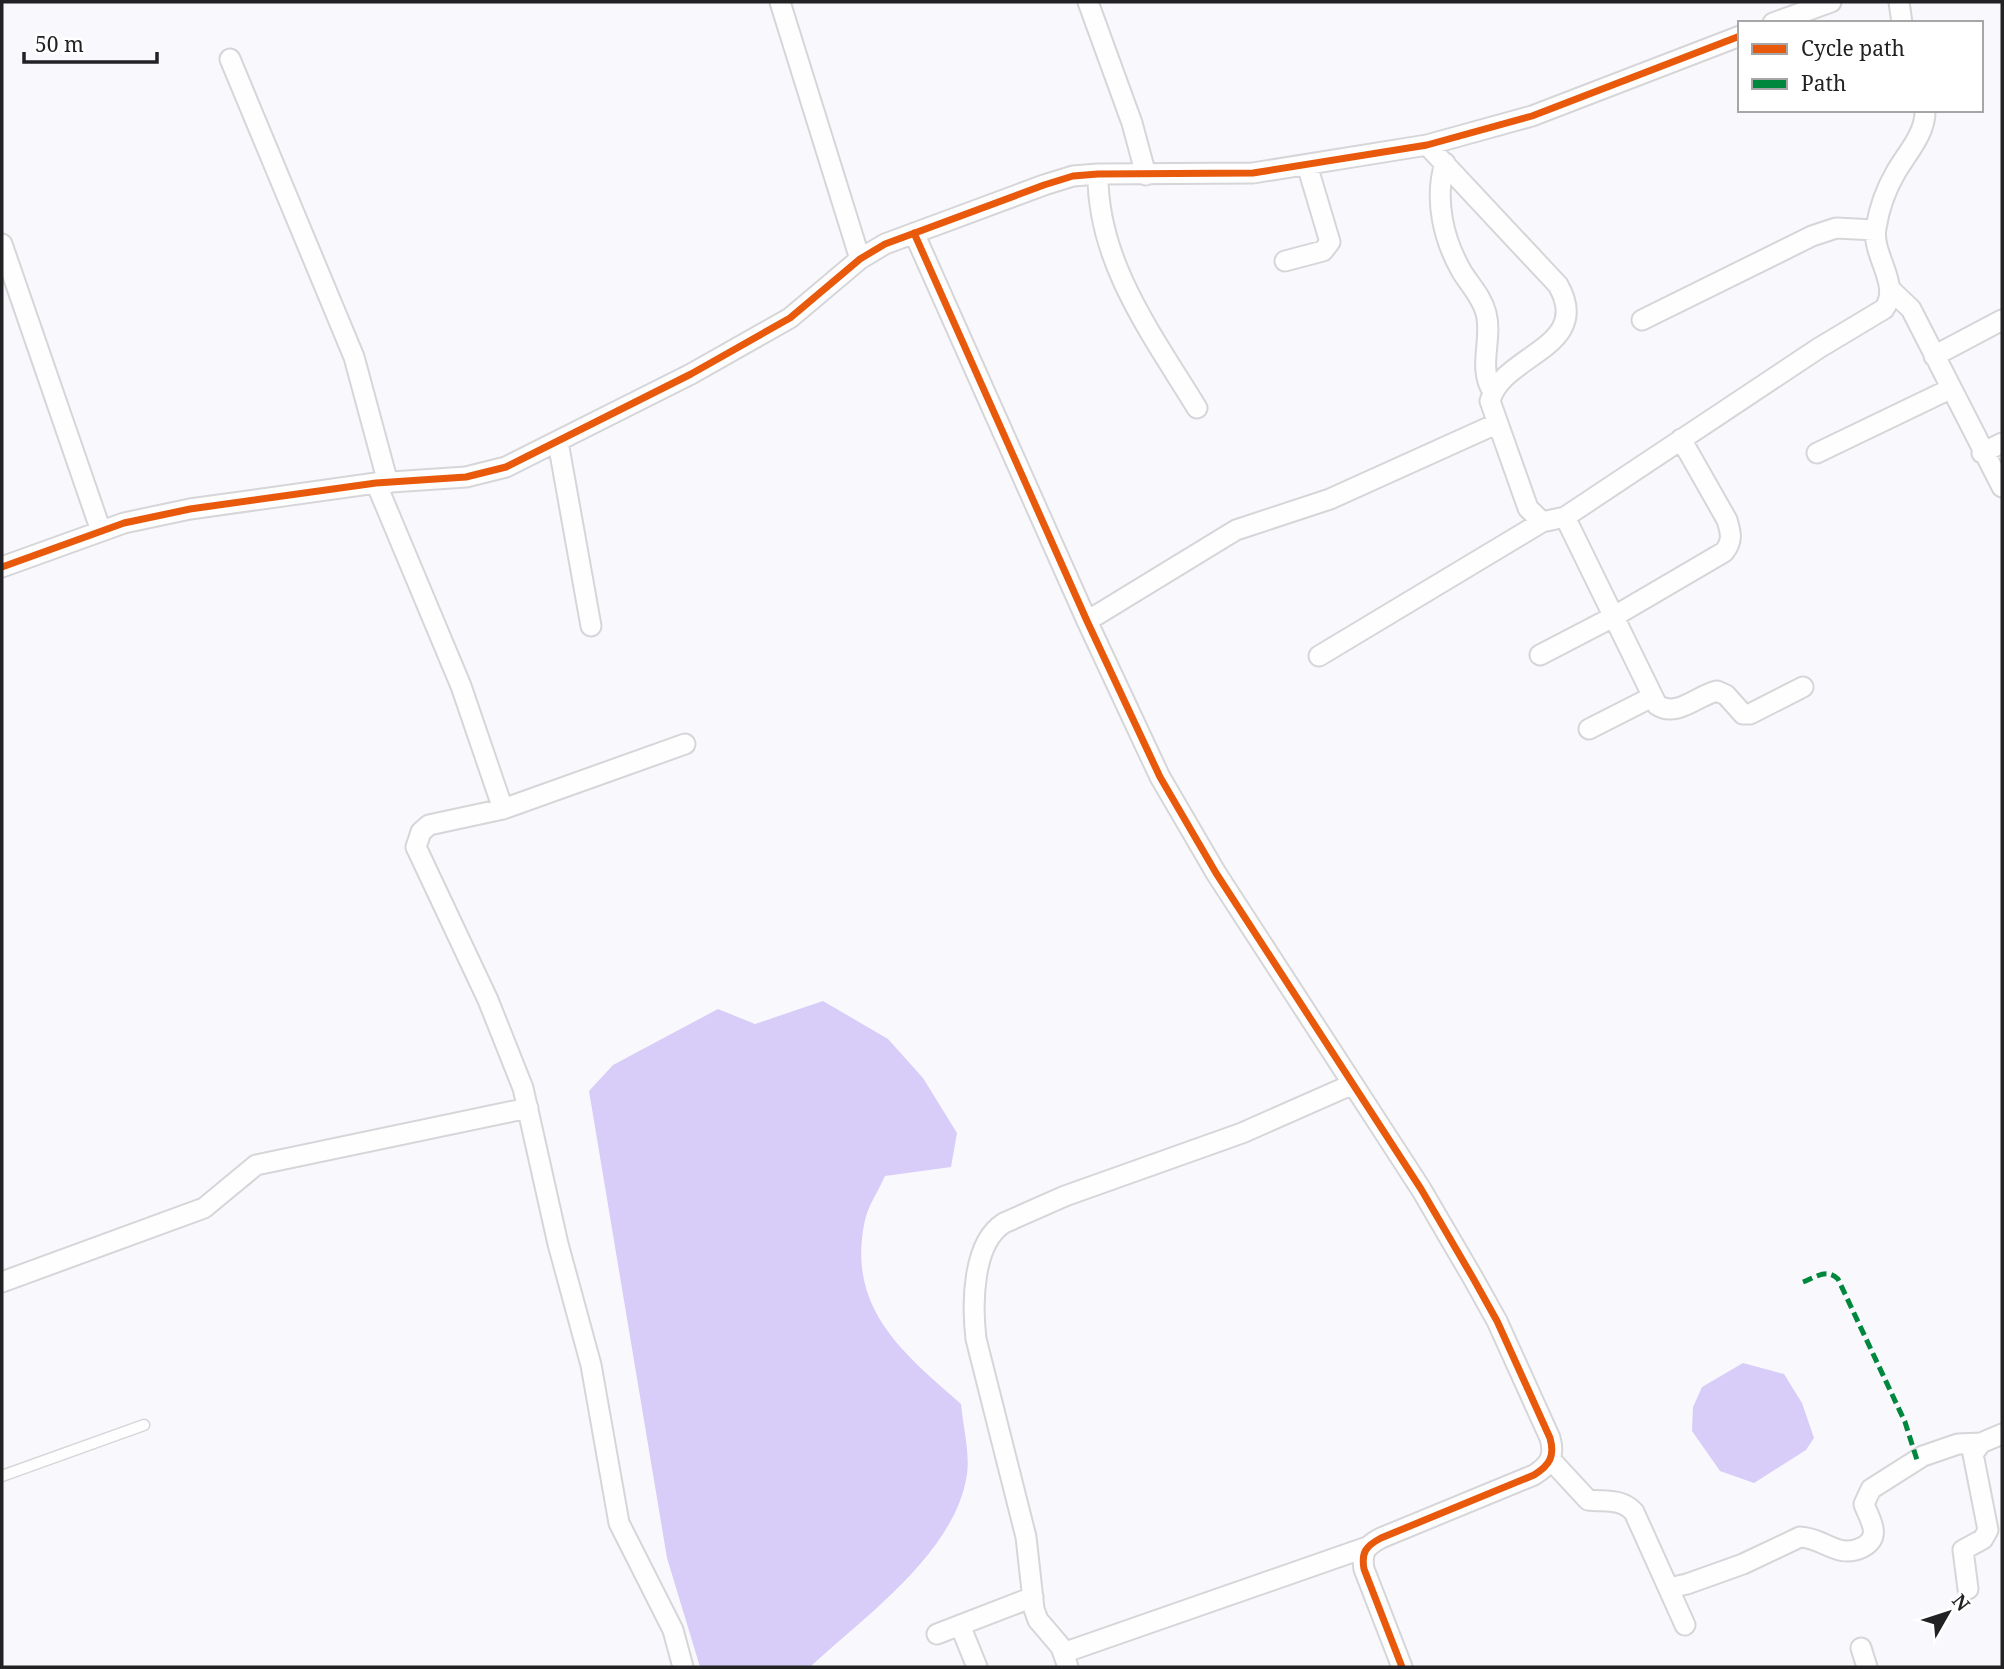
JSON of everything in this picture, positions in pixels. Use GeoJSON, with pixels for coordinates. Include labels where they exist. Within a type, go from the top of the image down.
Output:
{"type":"FeatureCollection","features":[{"type":"Feature","properties":{"kind":"street"},"geometry":{"type":"LineString","coordinates":[[780,2],[860,259]]}},
{"type":"Feature","properties":{"kind":"street"},"geometry":{"type":"LineString","coordinates":[[1088,2],[1132,122],[1146,175]]}},
{"type":"Feature","properties":{"kind":"street"},"geometry":{"type":"LineString","coordinates":[[1779,21],[1831,2]]}},
{"type":"Feature","properties":{"kind":"street"},"geometry":{"type":"LineString","coordinates":[[1899,2],[1902,21]]}},
{"type":"Feature","properties":{"kind":"street"},"geometry":{"type":"LineString","coordinates":[[2,567],[101,531],[190,509],[382,483],[466,477],[506,467],[691,374],[790,318],[860,259],[885,244],[1073,176],[1253,173],[1427,145],[1532,116],[1738,37]]}},
{"type":"Feature","properties":{"kind":"street"},"geometry":{"type":"LineString","coordinates":[[229,59],[354,357],[382,483],[457,675],[503,809]]}},
{"type":"Feature","properties":{"kind":"street"},"geometry":{"type":"LineString","coordinates":[[1319,656],[1542,522],[1565,517],[1819,348],[1874,316],[1890,301],[1891,290],[1875,244],[1875,230],[1894,175],[1921,131],[1925,112]]}},
{"type":"Feature","properties":{"kind":"street"},"geometry":{"type":"LineString","coordinates":[[1427,145],[1558,285],[1568,306],[1562,328],[1551,341],[1497,383],[1490,401],[1528,508],[1542,522]]}},
{"type":"Feature","properties":{"kind":"street"},"geometry":{"type":"LineString","coordinates":[[1445,163],[1439,193],[1442,218],[1455,259],[1486,314],[1485,374],[1493,392]]}},
{"type":"Feature","properties":{"kind":"street"},"geometry":{"type":"LineString","coordinates":[[1285,261],[1322,251],[1330,242],[1307,165]]}},
{"type":"Feature","properties":{"kind":"street"},"geometry":{"type":"LineString","coordinates":[[1098,174],[1099,204],[1117,271],[1197,408]]}},
{"type":"Feature","properties":{"kind":"street"},"geometry":{"type":"LineString","coordinates":[[1642,320],[1812,236],[1836,228],[1875,230]]}},
{"type":"Feature","properties":{"kind":"street"},"geometry":{"type":"LineString","coordinates":[[914,233],[1133,723],[1191,832],[1421,1189],[1497,1321],[1553,1450],[1551,1460],[1534,1475],[1381,1538],[1367,1547],[1066,1660],[1038,1620],[1032,1597],[1026,1537],[974,1327],[980,1254],[989,1236],[1004,1223],[1065,1196],[1242,1133],[1353,1084]]}},
{"type":"Feature","properties":{"kind":"street"},"geometry":{"type":"LineString","coordinates":[[2,244],[101,531]]}},
{"type":"Feature","properties":{"kind":"street"},"geometry":{"type":"LineString","coordinates":[[1891,290],[1911,309],[2002,487]]}},
{"type":"Feature","properties":{"kind":"street"},"geometry":{"type":"LineString","coordinates":[[1934,356],[2002,320]]}},
{"type":"Feature","properties":{"kind":"street"},"geometry":{"type":"LineString","coordinates":[[1817,453],[1950,389]]}},
{"type":"Feature","properties":{"kind":"street"},"geometry":{"type":"LineString","coordinates":[[1087,621],[1236,530],[1330,499],[1496,424]]}},
{"type":"Feature","properties":{"kind":"street"},"geometry":{"type":"LineString","coordinates":[[1540,655],[1613,617],[1724,552],[1730,544],[1731,532],[1727,520],[1681,439]]}},
{"type":"Feature","properties":{"kind":"street"},"geometry":{"type":"LineString","coordinates":[[558,442],[591,626]]}},
{"type":"Feature","properties":{"kind":"street"},"geometry":{"type":"LineString","coordinates":[[1983,453],[2002,443]]}},
{"type":"Feature","properties":{"kind":"street"},"geometry":{"type":"LineString","coordinates":[[1565,517],[1652,697],[1666,710],[1674,710],[1717,691],[1726,695],[1743,714],[1750,714],[1803,687]]}},
{"type":"Feature","properties":{"kind":"street"},"geometry":{"type":"LineString","coordinates":[[1589,729],[1652,697]]}},
{"type":"Feature","properties":{"kind":"street"},"geometry":{"type":"LineString","coordinates":[[683,1667],[669,1621],[619,1523],[591,1365],[558,1244],[528,1108],[509,1049],[416,847],[421,832],[429,825],[503,809],[685,744]]}},
{"type":"Feature","properties":{"kind":"street"},"geometry":{"type":"LineString","coordinates":[[2,1282],[204,1208],[256,1166],[528,1108]]}},
{"type":"Feature","properties":{"kind":"street"},"geometry":{"type":"LineString","coordinates":[[1669,1587],[1678,1587],[1743,1564],[1800,1537],[1842,1552],[1864,1546],[1873,1538],[1875,1531],[1864,1504],[1871,1489],[1923,1455],[1958,1444],[1981,1443],[2002,1434]]}},
{"type":"Feature","properties":{"kind":"street"},"geometry":{"type":"LineString","coordinates":[[1968,1589],[1963,1549],[1983,1539],[1988,1530],[1972,1462],[1973,1454],[1981,1443]]}},
{"type":"Feature","properties":{"kind":"street"},"geometry":{"type":"LineString","coordinates":[[1551,1460],[1588,1500],[1617,1501],[1627,1504],[1634,1512],[1685,1625]]}},
{"type":"Feature","properties":{"kind":"street"},"geometry":{"type":"LineString","coordinates":[[1367,1547],[1362,1559],[1364,1569],[1402,1667]]}},
{"type":"Feature","properties":{"kind":"street"},"geometry":{"type":"LineString","coordinates":[[937,1634],[1032,1597]]}},
{"type":"Feature","properties":{"kind":"street"},"geometry":{"type":"LineString","coordinates":[[960,1625],[977,1667]]}},
{"type":"Feature","properties":{"kind":"lane"},"geometry":{"type":"LineString","coordinates":[[2,1476],[145,1426]]}},
{"type":"Feature","properties":{"kind":"shaded area"},"geometry":{"type":"Polygon","coordinates":[[[823,1001],[888,1039],[923,1078],[957,1133],[951,1167],[885,1176],[866,1215],[861,1251],[864,1279],[871,1303],[884,1326],[918,1366],[961,1404],[967,1448],[967,1474],[959,1503],[946,1530],[927,1556],[881,1604],[810,1667],[700,1667],[667,1558],[589,1091],[613,1065],[718,1009],[755,1024],[823,1001]]]}},
{"type":"Feature","properties":{"kind":"shaded area"},"geometry":{"type":"Polygon","coordinates":[[[1743,1363],[1784,1374],[1802,1403],[1814,1438],[1806,1450],[1754,1483],[1720,1471],[1692,1431],[1693,1407],[1702,1387],[1743,1363]]]}},
{"type":"Feature","properties":{"kind":"marked path"},"geometry":{"type":"LineString","coordinates":[[1803,1282],[1826,1274],[1838,1279],[1905,1422],[1917,1460]]}},
{"type":"Feature","properties":{"kind":"cycle path"},"geometry":{"type":"LineString","coordinates":[[2,567],[124,523],[190,509],[376,483],[466,477],[506,467],[691,374],[790,318],[860,259],[885,244],[1073,176],[1253,173],[1427,145],[1532,116],[1738,37]]}},
{"type":"Feature","properties":{"kind":"cycle path"},"geometry":{"type":"LineString","coordinates":[[914,233],[1087,621],[1160,777],[1216,873],[1421,1189],[1497,1321],[1550,1438],[1550,1460],[1534,1475],[1381,1538],[1366,1550],[1363,1558],[1364,1569],[1402,1667]]}}]}
